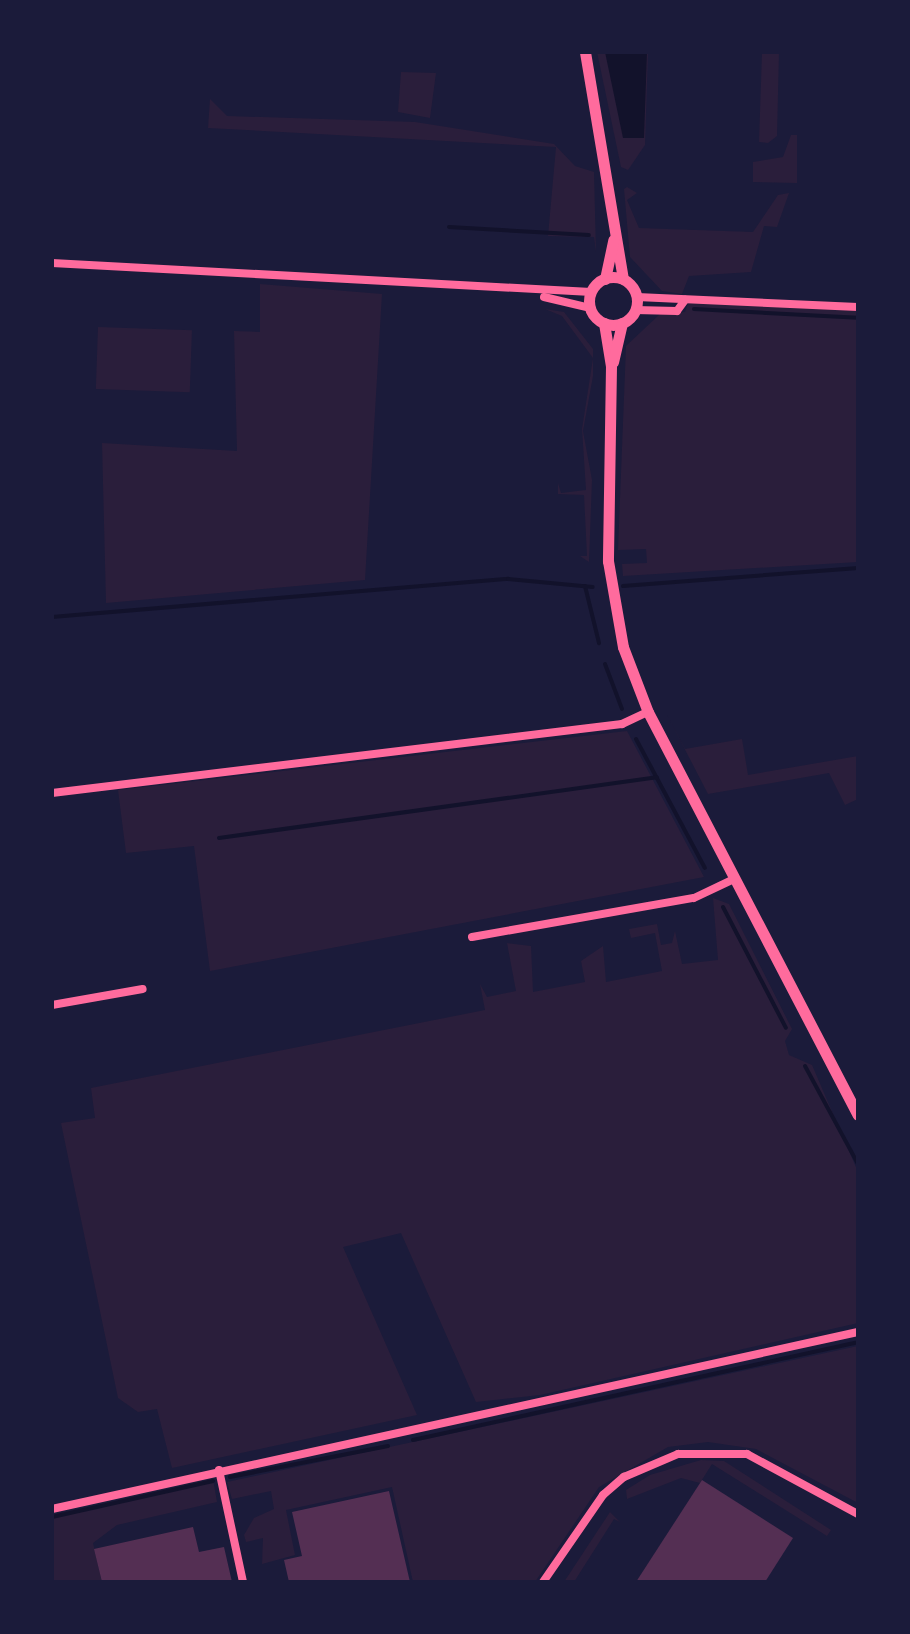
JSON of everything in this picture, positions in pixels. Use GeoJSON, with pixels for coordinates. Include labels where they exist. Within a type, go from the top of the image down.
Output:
{"type":"FeatureCollection","features":[{"type":"Feature","properties":{"kind":"main road"},"geometry":{"type":"LineString","coordinates":[[585,52],[601,115],[623,279],[637,297],[635,310],[622,323],[611,366]]}},
{"type":"Feature","properties":{"kind":"main road"},"geometry":{"type":"LineString","coordinates":[[615,235],[605,279],[591,292],[590,308],[604,323],[611,366],[610,585],[648,712],[858,1115]]}},
{"type":"Feature","properties":{"kind":"main road"},"geometry":{"type":"LineString","coordinates":[[605,279],[623,279]]}},
{"type":"Feature","properties":{"kind":"main road"},"geometry":{"type":"LineString","coordinates":[[604,323],[622,323]]}},
{"type":"Feature","properties":{"kind":"street"},"geometry":{"type":"LineString","coordinates":[[52,263],[532,294],[591,292]]}},
{"type":"Feature","properties":{"kind":"street"},"geometry":{"type":"LineString","coordinates":[[532,294],[590,308]]}},
{"type":"Feature","properties":{"kind":"street"},"geometry":{"type":"LineString","coordinates":[[637,297],[858,307]]}},
{"type":"Feature","properties":{"kind":"street"},"geometry":{"type":"LineString","coordinates":[[635,310],[677,311],[682,300]]}},
{"type":"Feature","properties":{"kind":"street"},"geometry":{"type":"LineString","coordinates":[[52,793],[622,724],[648,712]]}},
{"type":"Feature","properties":{"kind":"street"},"geometry":{"type":"LineString","coordinates":[[472,937],[694,898],[734,879]]}},
{"type":"Feature","properties":{"kind":"street"},"geometry":{"type":"LineString","coordinates":[[52,1005],[143,989]]}},
{"type":"Feature","properties":{"kind":"street"},"geometry":{"type":"LineString","coordinates":[[52,1509],[858,1332]]}},
{"type":"Feature","properties":{"kind":"street"},"geometry":{"type":"LineString","coordinates":[[543,1582],[603,1495],[624,1477],[678,1454],[726,1450],[758,1458],[858,1514]]}},
{"type":"Feature","properties":{"kind":"street"},"geometry":{"type":"LineString","coordinates":[[219,1470],[243,1582]]}},
{"type":"Feature","properties":{"kind":"shaded area"},"geometry":{"type":"Polygon","coordinates":[[[597,52],[648,52],[645,145],[628,170],[621,167],[597,52]]]}},
{"type":"Feature","properties":{"kind":"shaded area"},"geometry":{"type":"Polygon","coordinates":[[[605,52],[647,52],[644,138],[623,138],[605,52]]]}},
{"type":"Feature","properties":{"kind":"shaded area"},"geometry":{"type":"Polygon","coordinates":[[[762,52],[779,52],[777,136],[768,143],[759,142],[762,52]]]}},
{"type":"Feature","properties":{"kind":"shaded area"},"geometry":{"type":"Polygon","coordinates":[[[401,72],[436,73],[430,118],[398,112],[401,72]]]}},
{"type":"Feature","properties":{"kind":"shaded area"},"geometry":{"type":"Polygon","coordinates":[[[210,99],[227,116],[415,122],[554,144],[575,166],[594,172],[596,252],[594,237],[548,236],[556,147],[208,128],[210,99]]]}},
{"type":"Feature","properties":{"kind":"shaded area"},"geometry":{"type":"Polygon","coordinates":[[[791,135],[797,135],[797,183],[753,182],[753,162],[783,157],[791,135]]]}},
{"type":"Feature","properties":{"kind":"shaded area"},"geometry":{"type":"Polygon","coordinates":[[[627,187],[637,193],[627,200],[639,228],[753,232],[778,195],[789,193],[777,227],[764,226],[751,272],[689,276],[682,294],[662,291],[630,257],[624,189],[627,187]]]}},
{"type":"Feature","properties":{"kind":"shaded area"},"geometry":{"type":"Polygon","coordinates":[[[260,284],[382,294],[365,580],[106,603],[102,443],[237,451],[234,331],[260,332],[260,284]]]}},
{"type":"Feature","properties":{"kind":"shaded area"},"geometry":{"type":"Polygon","coordinates":[[[688,303],[858,309],[858,562],[623,576],[622,564],[647,563],[646,549],[618,550],[626,346],[660,314],[685,312],[688,303]]]}},
{"type":"Feature","properties":{"kind":"shaded area"},"geometry":{"type":"Polygon","coordinates":[[[545,309],[564,312],[593,349],[593,358],[562,316],[545,309]]]}},
{"type":"Feature","properties":{"kind":"shaded area"},"geometry":{"type":"Polygon","coordinates":[[[98,327],[192,330],[190,392],[96,389],[98,327]]]}},
{"type":"Feature","properties":{"kind":"shaded area"},"geometry":{"type":"Polygon","coordinates":[[[593,358],[593,376],[583,431],[592,480],[589,562],[580,556],[587,556],[584,495],[558,494],[558,483],[561,493],[586,490],[582,429],[593,358]]]}},
{"type":"Feature","properties":{"kind":"shaded area"},"geometry":{"type":"Polygon","coordinates":[[[664,709],[685,749],[742,739],[748,775],[858,756],[858,799],[845,805],[829,773],[708,794],[664,709]]]}},
{"type":"Feature","properties":{"kind":"shaded area"},"geometry":{"type":"Polygon","coordinates":[[[627,731],[704,877],[210,971],[194,846],[126,853],[118,790],[627,731]]]}},
{"type":"Feature","properties":{"kind":"shaded area"},"geometry":{"type":"Polygon","coordinates":[[[713,898],[729,904],[792,1029],[785,1041],[789,1055],[812,1065],[858,1172],[858,1323],[540,1395],[476,1402],[401,1233],[343,1247],[417,1415],[172,1468],[157,1409],[138,1412],[118,1398],[61,1123],[95,1118],[91,1088],[485,1010],[480,984],[487,997],[516,991],[507,943],[531,946],[533,992],[585,982],[581,961],[603,946],[606,982],[662,971],[655,933],[631,938],[629,929],[657,924],[661,945],[672,943],[675,931],[682,964],[718,960],[713,898]]]}},
{"type":"Feature","properties":{"kind":"shaded area"},"geometry":{"type":"Polygon","coordinates":[[[858,1346],[858,1503],[756,1449],[708,1442],[668,1447],[599,1487],[535,1582],[413,1582],[392,1487],[286,1510],[295,1555],[262,1564],[263,1538],[246,1542],[244,1535],[254,1518],[274,1509],[271,1491],[232,1499],[227,1482],[858,1346]]]}},
{"type":"Feature","properties":{"kind":"shaded area"},"geometry":{"type":"Polygon","coordinates":[[[701,1460],[724,1461],[831,1530],[827,1536],[712,1464],[700,1483],[681,1478],[627,1499],[626,1490],[650,1475],[701,1460]]]}},
{"type":"Feature","properties":{"kind":"shaded area"},"geometry":{"type":"Polygon","coordinates":[[[213,1479],[217,1502],[117,1525],[93,1543],[102,1582],[52,1582],[52,1515],[213,1479]]]}},
{"type":"Feature","properties":{"kind":"shaded area"},"geometry":{"type":"Polygon","coordinates":[[[610,1512],[620,1522],[614,1519],[574,1582],[564,1582],[610,1512]]]}},
{"type":"Feature","properties":{"kind":"building"},"geometry":{"type":"Polygon","coordinates":[[[702,1480],[793,1538],[765,1582],[636,1582],[702,1480]]]}},
{"type":"Feature","properties":{"kind":"building"},"geometry":{"type":"Polygon","coordinates":[[[389,1491],[410,1582],[289,1582],[284,1560],[302,1556],[292,1512],[389,1491]]]}},
{"type":"Feature","properties":{"kind":"building"},"geometry":{"type":"Polygon","coordinates":[[[193,1527],[199,1552],[224,1547],[232,1582],[102,1582],[94,1549],[193,1527]]]}},
{"type":"Feature","properties":{"kind":"waterway"},"geometry":{"type":"LineString","coordinates":[[449,227],[589,235]]}},
{"type":"Feature","properties":{"kind":"waterway"},"geometry":{"type":"LineString","coordinates":[[694,309],[858,318]]}},
{"type":"Feature","properties":{"kind":"waterway"},"geometry":{"type":"LineString","coordinates":[[623,586],[858,568]]}},
{"type":"Feature","properties":{"kind":"waterway"},"geometry":{"type":"LineString","coordinates":[[52,617],[508,579],[593,587]]}},
{"type":"Feature","properties":{"kind":"waterway"},"geometry":{"type":"LineString","coordinates":[[585,586],[599,643]]}},
{"type":"Feature","properties":{"kind":"waterway"},"geometry":{"type":"LineString","coordinates":[[605,664],[622,709]]}},
{"type":"Feature","properties":{"kind":"waterway"},"geometry":{"type":"LineString","coordinates":[[636,739],[705,868]]}},
{"type":"Feature","properties":{"kind":"waterway"},"geometry":{"type":"LineString","coordinates":[[219,838],[657,777]]}},
{"type":"Feature","properties":{"kind":"waterway"},"geometry":{"type":"LineString","coordinates":[[723,907],[786,1028]]}},
{"type":"Feature","properties":{"kind":"waterway"},"geometry":{"type":"LineString","coordinates":[[805,1066],[858,1164]]}},
{"type":"Feature","properties":{"kind":"waterway"},"geometry":{"type":"LineString","coordinates":[[413,1440],[855,1343]]}},
{"type":"Feature","properties":{"kind":"waterway"},"geometry":{"type":"LineString","coordinates":[[230,1477],[388,1446]]}},
{"type":"Feature","properties":{"kind":"waterway"},"geometry":{"type":"LineString","coordinates":[[52,1517],[213,1481]]}}]}
